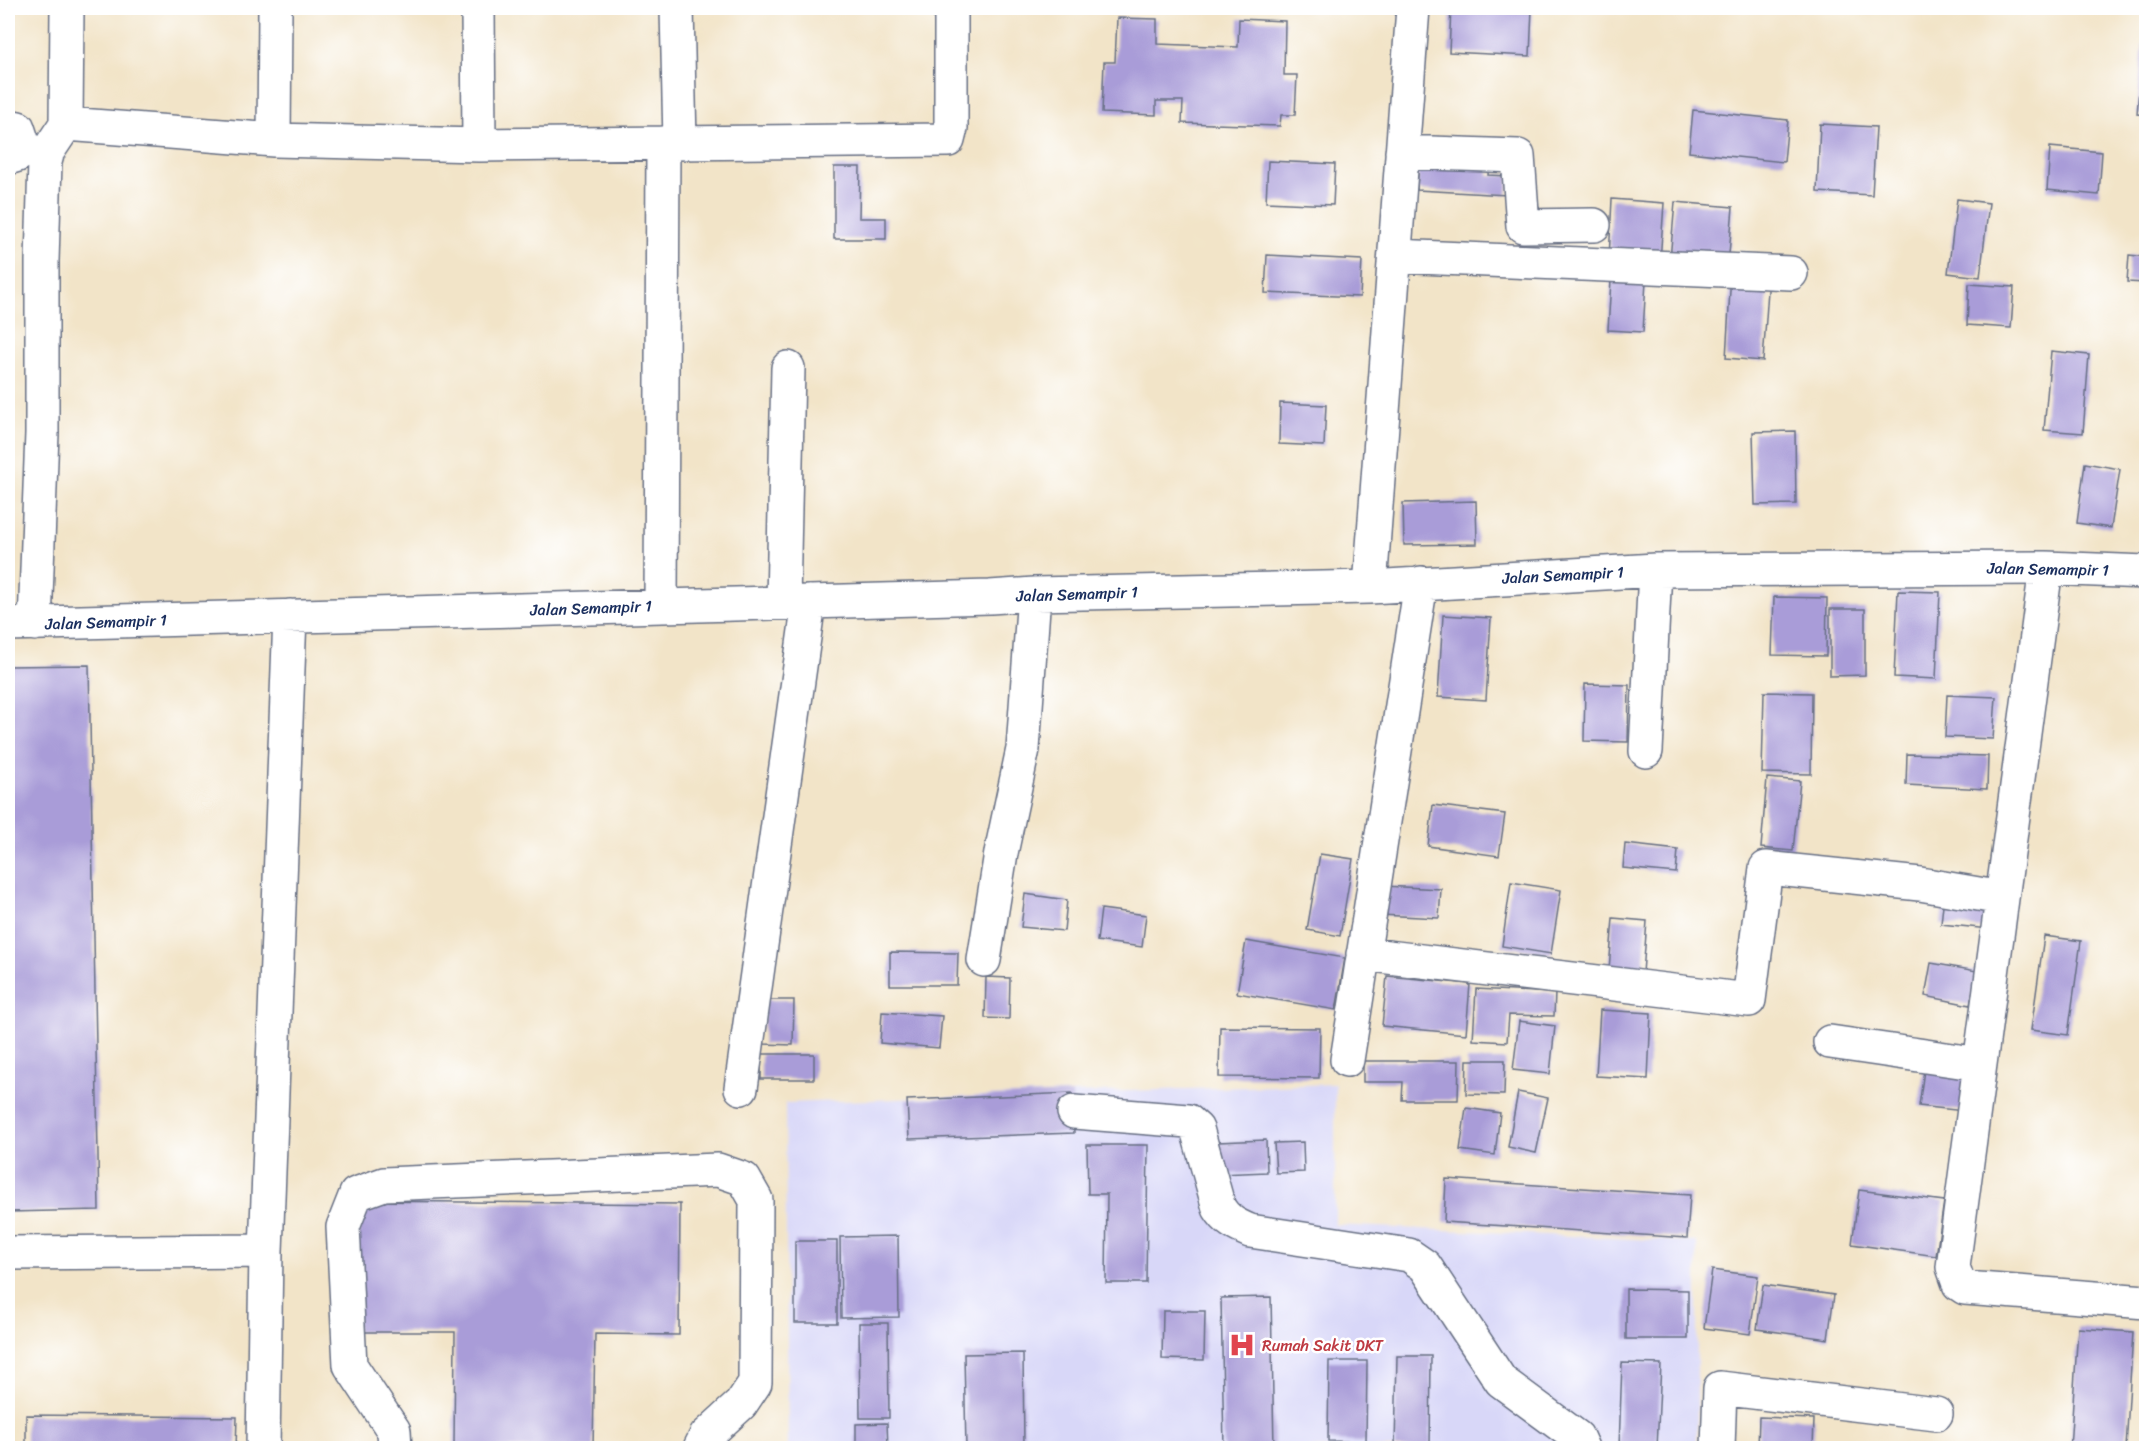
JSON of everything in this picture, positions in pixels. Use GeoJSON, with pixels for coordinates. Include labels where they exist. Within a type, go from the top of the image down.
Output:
{"type":"FeatureCollection","features":[{"type":"Feature","properties":{"kind":"street"},"geometry":{"type":"LineString","coordinates":[[21,624],[42,433],[42,261],[45,162],[48,151],[66,124],[68,8]]}},
{"type":"Feature","properties":{"kind":"street"},"geometry":{"type":"LineString","coordinates":[[274,140],[275,8]]}},
{"type":"Feature","properties":{"kind":"street"},"geometry":{"type":"LineString","coordinates":[[478,8],[479,145]]}},
{"type":"Feature","properties":{"kind":"street"},"geometry":{"type":"LineString","coordinates":[[661,606],[677,8]]}},
{"type":"Feature","properties":{"kind":"street"},"geometry":{"type":"LineString","coordinates":[[66,124],[274,140],[479,145],[948,140],[951,128],[951,8]]}},
{"type":"Feature","properties":{"kind":"street"},"geometry":{"type":"LineString","coordinates":[[1370,587],[1413,8]]}},
{"type":"Feature","properties":{"kind":"street"},"geometry":{"type":"LineString","coordinates":[[8,126],[18,128],[23,143],[18,155],[8,158]]}},
{"type":"Feature","properties":{"kind":"street"},"geometry":{"type":"LineString","coordinates":[[1402,152],[1518,156],[1523,226],[1594,225]]}},
{"type":"Feature","properties":{"kind":"street"},"geometry":{"type":"LineString","coordinates":[[1395,256],[1791,273]]}},
{"type":"Feature","properties":{"kind":"street"},"geometry":{"type":"LineString","coordinates":[[741,1088],[796,602],[788,368]]}},
{"type":"Feature","properties":{"kind":"street"},"geometry":{"type":"LineString","coordinates":[[2046,568],[1953,1267],[1959,1284],[1965,1288],[2146,1302]]}},
{"type":"Feature","properties":{"kind":"street","name":"Jalan Semampir 1"},"geometry":{"type":"LineString","coordinates":[[21,624],[1034,594],[1370,587],[1655,570],[2046,568],[2146,572]]}},
{"type":"Feature","properties":{"kind":"street"},"geometry":{"type":"LineString","coordinates":[[1646,751],[1655,570]]}},
{"type":"Feature","properties":{"kind":"street"},"geometry":{"type":"LineString","coordinates":[[1347,1060],[1421,583]]}},
{"type":"Feature","properties":{"kind":"street"},"geometry":{"type":"LineString","coordinates":[[984,960],[1001,853],[1023,749],[1034,594]]}},
{"type":"Feature","properties":{"kind":"street"},"geometry":{"type":"LineString","coordinates":[[263,1449],[266,1251],[290,616]]}},
{"type":"Feature","properties":{"kind":"street"},"geometry":{"type":"LineString","coordinates":[[1363,954],[1749,1000],[1766,868],[1920,884],[2002,898]]}},
{"type":"Feature","properties":{"kind":"street"},"geometry":{"type":"LineString","coordinates":[[1830,1042],[1980,1064]]}},
{"type":"Feature","properties":{"kind":"street"},"geometry":{"type":"LineString","coordinates":[[1074,1112],[1188,1121],[1194,1124],[1219,1208],[1225,1218],[1237,1226],[1250,1231],[1409,1255],[1425,1266],[1501,1381],[1577,1437],[1582,1449]]}},
{"type":"Feature","properties":{"kind":"street"},"geometry":{"type":"LineString","coordinates":[[394,1449],[394,1431],[350,1365],[343,1227],[356,1194],[384,1184],[718,1170],[744,1179],[756,1200],[754,1383],[741,1404],[706,1436],[700,1449]]}},
{"type":"Feature","properties":{"kind":"street"},"geometry":{"type":"LineString","coordinates":[[8,1253],[266,1251]]}},
{"type":"Feature","properties":{"kind":"street"},"geometry":{"type":"LineString","coordinates":[[1718,1449],[1719,1388],[1936,1414]]}},
{"type":"Feature","properties":{"kind":"shaded area","name":"Rumah Sakit DKT"},"geometry":{"type":"Polygon","coordinates":[[[1335,1084],[1335,1225],[1697,1242],[1697,1448],[788,1448],[785,1103],[1335,1084]]]}},
{"type":"Feature","properties":{"kind":"building"},"geometry":{"type":"Polygon","coordinates":[[[1451,8],[1532,8],[1530,56],[1449,52],[1451,8]]]}},
{"type":"Feature","properties":{"kind":"building"},"geometry":{"type":"Polygon","coordinates":[[[1117,18],[1157,19],[1157,44],[1238,47],[1239,19],[1285,21],[1284,75],[1297,75],[1295,115],[1281,115],[1280,126],[1182,123],[1183,101],[1156,101],[1156,115],[1102,113],[1104,62],[1115,62],[1117,18]]]}},
{"type":"Feature","properties":{"kind":"building"},"geometry":{"type":"Polygon","coordinates":[[[2143,43],[2146,43],[2146,115],[2137,114],[2143,43]]]}},
{"type":"Feature","properties":{"kind":"building"},"geometry":{"type":"Polygon","coordinates":[[[1693,110],[1788,120],[1784,162],[1689,152],[1693,110]]]}},
{"type":"Feature","properties":{"kind":"building"},"geometry":{"type":"Polygon","coordinates":[[[1820,124],[1876,127],[1872,195],[1817,192],[1820,124]]]}},
{"type":"Feature","properties":{"kind":"building"},"geometry":{"type":"Polygon","coordinates":[[[2050,147],[2102,152],[2099,195],[2047,190],[2050,147]]]}},
{"type":"Feature","properties":{"kind":"building"},"geometry":{"type":"Polygon","coordinates":[[[1419,156],[1489,161],[1488,175],[1509,176],[1507,195],[1417,190],[1419,156]]]}},
{"type":"Feature","properties":{"kind":"building"},"geometry":{"type":"Polygon","coordinates":[[[1268,161],[1335,164],[1333,205],[1266,202],[1268,161]]]}},
{"type":"Feature","properties":{"kind":"building"},"geometry":{"type":"Polygon","coordinates":[[[834,167],[860,167],[859,218],[886,218],[886,239],[834,239],[834,167]]]}},
{"type":"Feature","properties":{"kind":"building"},"geometry":{"type":"Polygon","coordinates":[[[1612,199],[1664,203],[1660,262],[1609,259],[1612,199]]]}},
{"type":"Feature","properties":{"kind":"building"},"geometry":{"type":"Polygon","coordinates":[[[1957,199],[1989,203],[1980,277],[1948,273],[1957,199]]]}},
{"type":"Feature","properties":{"kind":"building"},"geometry":{"type":"Polygon","coordinates":[[[1675,202],[1733,207],[1728,266],[1670,260],[1675,202]]]}},
{"type":"Feature","properties":{"kind":"building"},"geometry":{"type":"Polygon","coordinates":[[[1267,255],[1362,260],[1360,297],[1265,293],[1267,255]]]}},
{"type":"Feature","properties":{"kind":"building"},"geometry":{"type":"Polygon","coordinates":[[[2129,255],[2146,257],[2146,283],[2127,282],[2129,255]]]}},
{"type":"Feature","properties":{"kind":"building"},"geometry":{"type":"Polygon","coordinates":[[[1731,273],[1769,276],[1763,361],[1726,358],[1731,273]]]}},
{"type":"Feature","properties":{"kind":"building"},"geometry":{"type":"Polygon","coordinates":[[[1611,280],[1646,281],[1643,332],[1608,330],[1611,280]]]}},
{"type":"Feature","properties":{"kind":"building"},"geometry":{"type":"Polygon","coordinates":[[[1969,284],[2014,287],[2011,328],[1967,325],[1969,284]]]}},
{"type":"Feature","properties":{"kind":"building"},"geometry":{"type":"Polygon","coordinates":[[[2051,351],[2089,355],[2083,433],[2044,430],[2051,351]]]}},
{"type":"Feature","properties":{"kind":"building"},"geometry":{"type":"Polygon","coordinates":[[[1280,403],[1326,405],[1324,446],[1279,444],[1280,403]]]}},
{"type":"Feature","properties":{"kind":"building"},"geometry":{"type":"Polygon","coordinates":[[[1795,431],[1796,504],[1755,505],[1753,432],[1795,431]]]}},
{"type":"Feature","properties":{"kind":"building"},"geometry":{"type":"Polygon","coordinates":[[[2085,463],[2120,469],[2111,528],[2077,523],[2085,463]]]}},
{"type":"Feature","properties":{"kind":"building"},"geometry":{"type":"Polygon","coordinates":[[[1476,501],[1477,544],[1404,545],[1403,503],[1476,501]]]}},
{"type":"Feature","properties":{"kind":"building"},"geometry":{"type":"Polygon","coordinates":[[[1898,591],[1940,592],[1936,679],[1894,677],[1898,591]]]}},
{"type":"Feature","properties":{"kind":"building"},"geometry":{"type":"Polygon","coordinates":[[[1774,597],[1827,598],[1826,656],[1772,655],[1774,597]]]}},
{"type":"Feature","properties":{"kind":"building"},"geometry":{"type":"Polygon","coordinates":[[[1830,609],[1865,609],[1865,675],[1830,676],[1830,609]]]}},
{"type":"Feature","properties":{"kind":"building"},"geometry":{"type":"Polygon","coordinates":[[[1443,615],[1491,618],[1486,700],[1438,697],[1443,615]]]}},
{"type":"Feature","properties":{"kind":"building"},"geometry":{"type":"Polygon","coordinates":[[[89,665],[99,1210],[8,1212],[8,666],[89,665]]]}},
{"type":"Feature","properties":{"kind":"building"},"geometry":{"type":"Polygon","coordinates":[[[1585,684],[1629,685],[1628,742],[1584,741],[1585,684]]]}},
{"type":"Feature","properties":{"kind":"building"},"geometry":{"type":"Polygon","coordinates":[[[1764,692],[1812,693],[1811,774],[1762,773],[1764,692]]]}},
{"type":"Feature","properties":{"kind":"building"},"geometry":{"type":"Polygon","coordinates":[[[1947,695],[1996,697],[1993,739],[1945,737],[1947,695]]]}},
{"type":"Feature","properties":{"kind":"building"},"geometry":{"type":"Polygon","coordinates":[[[1907,754],[1988,756],[1987,789],[1906,785],[1907,754]]]}},
{"type":"Feature","properties":{"kind":"building"},"geometry":{"type":"Polygon","coordinates":[[[1767,778],[1800,781],[1793,851],[1761,848],[1767,778]]]}},
{"type":"Feature","properties":{"kind":"building"},"geometry":{"type":"Polygon","coordinates":[[[1433,805],[1505,814],[1499,856],[1428,846],[1433,805]]]}},
{"type":"Feature","properties":{"kind":"building"},"geometry":{"type":"Polygon","coordinates":[[[1625,844],[1678,850],[1676,873],[1623,868],[1625,844]]]}},
{"type":"Feature","properties":{"kind":"building"},"geometry":{"type":"Polygon","coordinates":[[[1320,854],[1353,859],[1340,936],[1307,930],[1320,854]]]}},
{"type":"Feature","properties":{"kind":"building"},"geometry":{"type":"Polygon","coordinates":[[[1511,882],[1561,890],[1551,954],[1502,946],[1511,882]]]}},
{"type":"Feature","properties":{"kind":"building"},"geometry":{"type":"Polygon","coordinates":[[[1383,886],[1441,889],[1439,918],[1381,915],[1383,886]]]}},
{"type":"Feature","properties":{"kind":"building"},"geometry":{"type":"Polygon","coordinates":[[[1025,894],[1067,900],[1064,931],[1021,927],[1025,894]]]}},
{"type":"Feature","properties":{"kind":"building"},"geometry":{"type":"Polygon","coordinates":[[[1944,895],[1992,900],[1989,929],[1941,924],[1944,895]]]}},
{"type":"Feature","properties":{"kind":"building"},"geometry":{"type":"Polygon","coordinates":[[[1101,909],[1146,915],[1142,947],[1097,941],[1101,909]]]}},
{"type":"Feature","properties":{"kind":"building"},"geometry":{"type":"Polygon","coordinates":[[[1613,918],[1647,921],[1643,973],[1609,970],[1613,918]]]}},
{"type":"Feature","properties":{"kind":"building"},"geometry":{"type":"Polygon","coordinates":[[[2044,936],[2081,941],[2068,1035],[2031,1030],[2044,936]]]}},
{"type":"Feature","properties":{"kind":"building"},"geometry":{"type":"Polygon","coordinates":[[[1246,941],[1345,958],[1336,1010],[1237,993],[1246,941]]]}},
{"type":"Feature","properties":{"kind":"building"},"geometry":{"type":"Polygon","coordinates":[[[890,952],[958,953],[957,985],[890,985],[890,952]]]}},
{"type":"Feature","properties":{"kind":"building"},"geometry":{"type":"Polygon","coordinates":[[[1931,963],[1977,971],[1970,1005],[1925,996],[1931,963]]]}},
{"type":"Feature","properties":{"kind":"building"},"geometry":{"type":"Polygon","coordinates":[[[1387,976],[1470,984],[1466,1034],[1382,1026],[1387,976]]]}},
{"type":"Feature","properties":{"kind":"building"},"geometry":{"type":"Polygon","coordinates":[[[986,977],[1010,978],[1009,1019],[985,1018],[986,977]]]}},
{"type":"Feature","properties":{"kind":"building"},"geometry":{"type":"Polygon","coordinates":[[[1476,989],[1555,993],[1554,1016],[1509,1015],[1507,1042],[1473,1040],[1476,989]]]}},
{"type":"Feature","properties":{"kind":"building"},"geometry":{"type":"Polygon","coordinates":[[[764,1000],[794,1000],[793,1045],[763,1044],[764,1000]]]}},
{"type":"Feature","properties":{"kind":"building"},"geometry":{"type":"Polygon","coordinates":[[[1600,1010],[1651,1013],[1648,1079],[1596,1076],[1600,1010]]]}},
{"type":"Feature","properties":{"kind":"building"},"geometry":{"type":"Polygon","coordinates":[[[882,1012],[942,1016],[939,1048],[880,1043],[882,1012]]]}},
{"type":"Feature","properties":{"kind":"building"},"geometry":{"type":"Polygon","coordinates":[[[1519,1021],[1555,1026],[1550,1074],[1513,1070],[1519,1021]]]}},
{"type":"Feature","properties":{"kind":"building"},"geometry":{"type":"Polygon","coordinates":[[[1220,1027],[1320,1028],[1319,1078],[1219,1077],[1220,1027]]]}},
{"type":"Feature","properties":{"kind":"building"},"geometry":{"type":"Polygon","coordinates":[[[761,1054],[814,1054],[814,1079],[761,1079],[761,1054]]]}},
{"type":"Feature","properties":{"kind":"building"},"geometry":{"type":"Polygon","coordinates":[[[1467,1060],[1505,1060],[1504,1095],[1466,1094],[1467,1060]]]}},
{"type":"Feature","properties":{"kind":"building"},"geometry":{"type":"Polygon","coordinates":[[[1363,1061],[1459,1061],[1458,1100],[1402,1100],[1403,1082],[1363,1082],[1363,1061]]]}},
{"type":"Feature","properties":{"kind":"building"},"geometry":{"type":"Polygon","coordinates":[[[1925,1063],[1968,1068],[1964,1111],[1919,1106],[1925,1063]]]}},
{"type":"Feature","properties":{"kind":"building"},"geometry":{"type":"Polygon","coordinates":[[[1518,1092],[1548,1098],[1536,1153],[1508,1147],[1518,1092]]]}},
{"type":"Feature","properties":{"kind":"building"},"geometry":{"type":"Polygon","coordinates":[[[1072,1093],[1074,1133],[909,1139],[907,1100],[1072,1093]]]}},
{"type":"Feature","properties":{"kind":"building"},"geometry":{"type":"Polygon","coordinates":[[[1466,1108],[1500,1113],[1495,1155],[1460,1150],[1466,1108]]]}},
{"type":"Feature","properties":{"kind":"building"},"geometry":{"type":"Polygon","coordinates":[[[1266,1140],[1267,1172],[1219,1174],[1218,1142],[1266,1140]]]}},
{"type":"Feature","properties":{"kind":"building"},"geometry":{"type":"Polygon","coordinates":[[[1303,1142],[1304,1172],[1276,1173],[1274,1143],[1303,1142]]]}},
{"type":"Feature","properties":{"kind":"building"},"geometry":{"type":"Polygon","coordinates":[[[1087,1145],[1148,1145],[1146,1283],[1106,1283],[1107,1194],[1088,1194],[1087,1145]]]}},
{"type":"Feature","properties":{"kind":"building"},"geometry":{"type":"Polygon","coordinates":[[[1446,1179],[1690,1195],[1687,1238],[1444,1222],[1446,1179]]]}},
{"type":"Feature","properties":{"kind":"building"},"geometry":{"type":"Polygon","coordinates":[[[1859,1190],[1944,1201],[1936,1256],[1852,1244],[1859,1190]]]}},
{"type":"Feature","properties":{"kind":"building"},"geometry":{"type":"Polygon","coordinates":[[[359,1201],[680,1204],[679,1335],[595,1334],[593,1448],[454,1448],[455,1332],[357,1332],[359,1201]]]}},
{"type":"Feature","properties":{"kind":"building"},"geometry":{"type":"Polygon","coordinates":[[[898,1236],[899,1317],[841,1318],[840,1237],[898,1236]]]}},
{"type":"Feature","properties":{"kind":"building"},"geometry":{"type":"Polygon","coordinates":[[[795,1241],[837,1241],[837,1323],[795,1323],[795,1241]]]}},
{"type":"Feature","properties":{"kind":"building"},"geometry":{"type":"Polygon","coordinates":[[[1712,1270],[1758,1276],[1750,1334],[1704,1328],[1712,1270]]]}},
{"type":"Feature","properties":{"kind":"building"},"geometry":{"type":"Polygon","coordinates":[[[1763,1285],[1834,1295],[1828,1339],[1757,1329],[1763,1285]]]}},
{"type":"Feature","properties":{"kind":"building"},"geometry":{"type":"Polygon","coordinates":[[[1626,1289],[1688,1290],[1688,1339],[1626,1339],[1626,1289]]]}},
{"type":"Feature","properties":{"kind":"building"},"geometry":{"type":"Polygon","coordinates":[[[1271,1297],[1274,1448],[1224,1448],[1221,1298],[1271,1297]]]}},
{"type":"Feature","properties":{"kind":"building"},"geometry":{"type":"Polygon","coordinates":[[[1163,1311],[1205,1311],[1204,1360],[1162,1359],[1163,1311]]]}},
{"type":"Feature","properties":{"kind":"building"},"geometry":{"type":"Polygon","coordinates":[[[859,1323],[888,1323],[889,1418],[860,1418],[859,1323]]]}},
{"type":"Feature","properties":{"kind":"building"},"geometry":{"type":"Polygon","coordinates":[[[2078,1328],[2133,1332],[2126,1448],[2070,1448],[2078,1328]]]}},
{"type":"Feature","properties":{"kind":"building"},"geometry":{"type":"Polygon","coordinates":[[[1023,1353],[1024,1448],[966,1448],[964,1354],[1023,1353]]]}},
{"type":"Feature","properties":{"kind":"building"},"geometry":{"type":"Polygon","coordinates":[[[1397,1356],[1431,1356],[1430,1448],[1395,1448],[1397,1356]]]}},
{"type":"Feature","properties":{"kind":"building"},"geometry":{"type":"Polygon","coordinates":[[[1329,1361],[1367,1361],[1366,1442],[1328,1441],[1329,1361]]]}},
{"type":"Feature","properties":{"kind":"building"},"geometry":{"type":"Polygon","coordinates":[[[1622,1363],[1661,1364],[1657,1448],[1619,1448],[1622,1363]]]}},
{"type":"Feature","properties":{"kind":"building"},"geometry":{"type":"Polygon","coordinates":[[[26,1415],[237,1417],[236,1448],[26,1448],[26,1415]]]}},
{"type":"Feature","properties":{"kind":"building"},"geometry":{"type":"Polygon","coordinates":[[[1759,1417],[1814,1419],[1813,1448],[1758,1448],[1759,1417]]]}},
{"type":"Feature","properties":{"kind":"building"},"geometry":{"type":"Polygon","coordinates":[[[887,1423],[888,1448],[856,1448],[856,1424],[887,1423]]]}},
{"type":"Feature","properties":{"kind":"place","name":"Rumah Sakit DKT"},"geometry":{"type":"Point","coordinates":[1242,1345]}}]}
